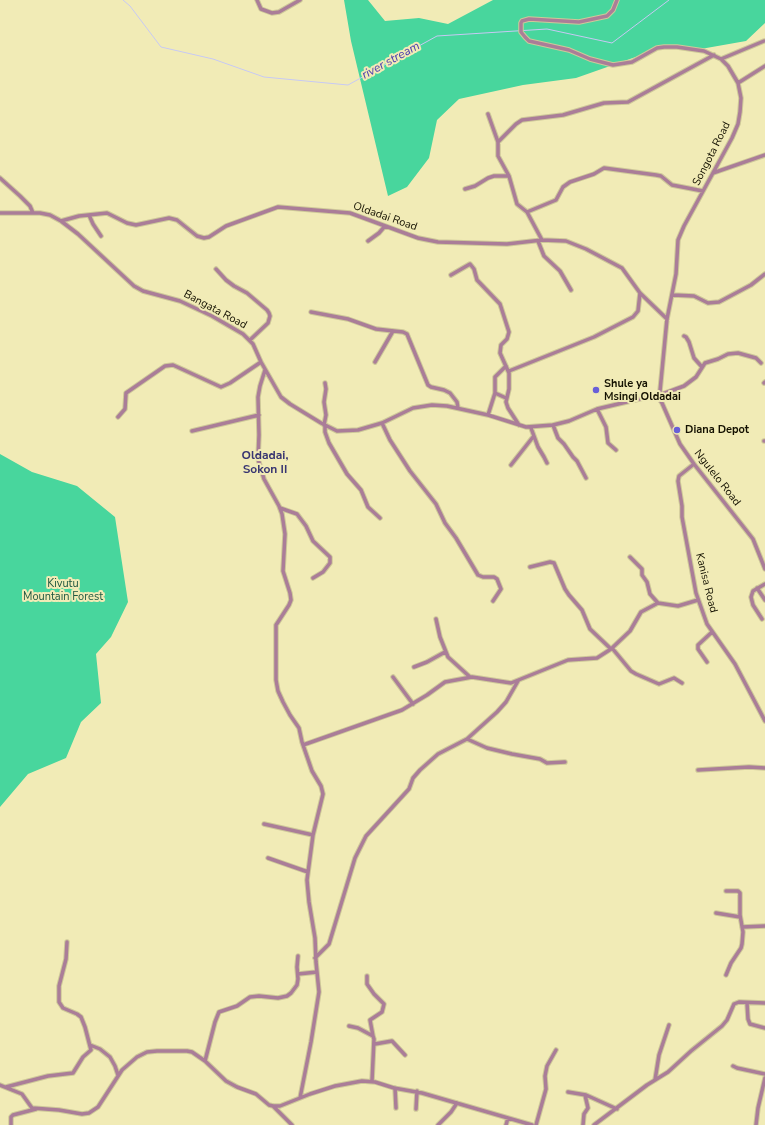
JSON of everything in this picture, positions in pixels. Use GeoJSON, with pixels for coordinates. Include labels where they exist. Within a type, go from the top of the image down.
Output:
{"type":"FeatureCollection","features":[{"type":"Feature","properties":{"kind":"street"},"geometry":{"type":"LineString","coordinates":[[256,0],[261,9],[272,13],[279,12],[300,0]]}},
{"type":"Feature","properties":{"kind":"street","name":"Songota Road"},"geometry":{"type":"LineString","coordinates":[[617,0],[613,10],[607,16],[579,22],[529,19],[522,21],[521,31],[524,37],[529,41],[569,50],[590,59],[613,65],[632,62],[657,48],[677,47],[704,51],[721,59],[728,66],[738,83],[741,106],[738,124],[732,138],[684,226],[678,240],[673,295],[667,319],[660,391],[659,394],[655,396]]}},
{"type":"Feature","properties":{"kind":"street"},"geometry":{"type":"LineString","coordinates":[[721,59],[764,41]]}},
{"type":"Feature","properties":{"kind":"street"},"geometry":{"type":"LineString","coordinates":[[498,142],[522,120],[563,115],[604,103],[628,102],[714,55]]}},
{"type":"Feature","properties":{"kind":"street"},"geometry":{"type":"LineString","coordinates":[[738,83],[765,66]]}},
{"type":"Feature","properties":{"kind":"street"},"geometry":{"type":"LineString","coordinates":[[488,114],[498,142],[498,156],[509,176],[517,204],[527,212],[540,240],[544,256],[560,271],[571,290]]}},
{"type":"Feature","properties":{"kind":"street"},"geometry":{"type":"LineString","coordinates":[[713,172],[765,155]]}},
{"type":"Feature","properties":{"kind":"street"},"geometry":{"type":"LineString","coordinates":[[527,212],[556,200],[563,187],[570,182],[594,174],[604,168],[661,176],[672,185],[703,191]]}},
{"type":"Feature","properties":{"kind":"street"},"geometry":{"type":"LineString","coordinates":[[466,189],[494,176],[509,176]]}},
{"type":"Feature","properties":{"kind":"street"},"geometry":{"type":"LineString","coordinates":[[0,178],[30,206],[33,212]]}},
{"type":"Feature","properties":{"kind":"street","name":"Oldadai Road"},"geometry":{"type":"LineString","coordinates":[[61,221],[89,214],[107,212],[126,223],[136,225],[162,218],[173,218],[181,222],[201,238],[209,237],[226,226],[266,210],[278,207],[350,213],[418,238],[438,242],[507,244],[540,240],[566,240],[622,268],[640,293],[667,319]]}},
{"type":"Feature","properties":{"kind":"street","name":"Bangata Road"},"geometry":{"type":"LineString","coordinates":[[0,213],[33,212],[46,214],[61,221],[78,234],[134,286],[171,298],[229,325],[250,340],[260,362],[283,399],[324,425],[337,431],[358,430],[382,423],[402,412],[420,406],[440,405],[488,415],[520,426],[531,428],[553,425],[569,421],[598,409],[655,396],[688,384],[696,377],[702,367]]}},
{"type":"Feature","properties":{"kind":"street"},"geometry":{"type":"LineString","coordinates":[[89,214],[93,224],[101,236]]}},
{"type":"Feature","properties":{"kind":"street"},"geometry":{"type":"LineString","coordinates":[[368,241],[379,233],[385,226]]}},
{"type":"Feature","properties":{"kind":"street"},"geometry":{"type":"LineString","coordinates":[[452,275],[470,264],[474,269],[478,280],[500,304],[509,332],[507,339],[501,345],[500,351],[509,371],[509,389],[506,398],[508,408],[520,426]]}},
{"type":"Feature","properties":{"kind":"street"},"geometry":{"type":"LineString","coordinates":[[216,269],[226,280],[247,293],[269,313],[270,319],[268,323],[250,340]]}},
{"type":"Feature","properties":{"kind":"street"},"geometry":{"type":"LineString","coordinates":[[673,295],[694,296],[708,303],[718,302],[751,284],[765,274]]}},
{"type":"Feature","properties":{"kind":"street"},"geometry":{"type":"LineString","coordinates":[[509,371],[594,337],[633,316],[638,311],[640,293]]}},
{"type":"Feature","properties":{"kind":"street"},"geometry":{"type":"LineString","coordinates":[[311,312],[348,319],[371,328],[393,332],[403,332],[407,334],[428,385],[450,393],[458,402],[458,408]]}},
{"type":"Feature","properties":{"kind":"street"},"geometry":{"type":"LineString","coordinates":[[376,362],[393,332]]}},
{"type":"Feature","properties":{"kind":"street"},"geometry":{"type":"LineString","coordinates":[[684,336],[689,342],[694,358],[702,367],[707,362],[734,353],[756,358],[761,363]]}},
{"type":"Feature","properties":{"kind":"street"},"geometry":{"type":"LineString","coordinates":[[118,417],[125,409],[126,392],[166,366],[173,365],[221,387],[230,384],[260,362]]}},
{"type":"Feature","properties":{"kind":"street"},"geometry":{"type":"LineString","coordinates":[[488,415],[495,393],[495,377],[506,366]]}},
{"type":"Feature","properties":{"kind":"street"},"geometry":{"type":"LineString","coordinates":[[265,370],[260,386],[259,463],[264,479],[280,508],[285,531],[283,571],[291,600],[290,605],[276,625],[276,680],[278,691],[283,702],[299,728],[312,772],[323,790],[322,801],[313,835],[307,887],[315,938],[316,972],[319,987],[313,1036],[300,1098]]}},
{"type":"Feature","properties":{"kind":"street"},"geometry":{"type":"LineString","coordinates":[[325,382],[326,389],[324,402],[326,415],[324,425],[329,443],[347,474],[361,490],[368,508],[380,518]]}},
{"type":"Feature","properties":{"kind":"street"},"geometry":{"type":"LineString","coordinates":[[495,393],[506,398]]}},
{"type":"Feature","properties":{"kind":"street","name":"Ngulelo Road"},"geometry":{"type":"LineString","coordinates":[[655,396],[662,403],[680,444],[753,539],[765,568]]}},
{"type":"Feature","properties":{"kind":"street"},"geometry":{"type":"LineString","coordinates":[[598,409],[606,427],[608,443],[616,450]]}},
{"type":"Feature","properties":{"kind":"street"},"geometry":{"type":"LineString","coordinates":[[192,431],[259,415]]}},
{"type":"Feature","properties":{"kind":"street"},"geometry":{"type":"LineString","coordinates":[[382,423],[390,440],[410,471],[436,504],[445,523],[456,538],[478,575],[483,577],[493,577],[496,579],[501,589],[493,601]]}},
{"type":"Feature","properties":{"kind":"street"},"geometry":{"type":"LineString","coordinates":[[553,425],[558,438],[564,444],[572,457],[577,461],[586,478]]}},
{"type":"Feature","properties":{"kind":"street"},"geometry":{"type":"LineString","coordinates":[[531,428],[533,437],[546,463]]}},
{"type":"Feature","properties":{"kind":"street"},"geometry":{"type":"LineString","coordinates":[[511,465],[533,437]]}},
{"type":"Feature","properties":{"kind":"street","name":"Kanisa Road"},"geometry":{"type":"LineString","coordinates":[[694,464],[679,476],[678,481],[682,506],[681,515],[698,600],[707,624],[735,664],[765,722]]}},
{"type":"Feature","properties":{"kind":"street"},"geometry":{"type":"LineString","coordinates":[[280,508],[297,514],[306,526],[313,541],[330,556],[330,563],[323,572],[314,578]]}},
{"type":"Feature","properties":{"kind":"street"},"geometry":{"type":"LineString","coordinates":[[630,557],[642,569],[642,575],[647,582],[650,594],[658,604]]}},
{"type":"Feature","properties":{"kind":"street"},"geometry":{"type":"LineString","coordinates":[[530,567],[554,562],[565,589],[582,610],[590,628],[612,648],[634,673],[660,684],[674,678],[682,683]]}},
{"type":"Feature","properties":{"kind":"street"},"geometry":{"type":"LineString","coordinates":[[762,619],[751,600],[752,592],[765,584]]}},
{"type":"Feature","properties":{"kind":"street"},"geometry":{"type":"LineString","coordinates":[[757,588],[765,600]]}},
{"type":"Feature","properties":{"kind":"street"},"geometry":{"type":"LineString","coordinates":[[303,745],[400,711],[413,704],[444,682],[470,677],[508,683],[518,681],[530,674],[545,670],[568,660],[597,658],[612,648],[631,629],[639,614],[658,604],[678,606],[698,600]]}},
{"type":"Feature","properties":{"kind":"street"},"geometry":{"type":"LineString","coordinates":[[436,619],[445,652],[450,660],[470,677]]}},
{"type":"Feature","properties":{"kind":"street"},"geometry":{"type":"LineString","coordinates":[[707,662],[698,649],[698,645],[712,632]]}},
{"type":"Feature","properties":{"kind":"street"},"geometry":{"type":"LineString","coordinates":[[414,667],[445,652]]}},
{"type":"Feature","properties":{"kind":"street"},"geometry":{"type":"LineString","coordinates":[[393,677],[413,704]]}},
{"type":"Feature","properties":{"kind":"street"},"geometry":{"type":"LineString","coordinates":[[316,958],[328,944],[355,858],[366,836],[407,792],[416,774],[438,754],[459,744],[467,738],[506,702],[518,681]]}},
{"type":"Feature","properties":{"kind":"street"},"geometry":{"type":"LineString","coordinates":[[467,738],[487,748],[540,759],[547,763],[565,762]]}},
{"type":"Feature","properties":{"kind":"street"},"geometry":{"type":"LineString","coordinates":[[698,770],[749,767],[765,768]]}},
{"type":"Feature","properties":{"kind":"street"},"geometry":{"type":"LineString","coordinates":[[264,824],[313,835]]}},
{"type":"Feature","properties":{"kind":"street"},"geometry":{"type":"LineString","coordinates":[[268,858],[308,872]]}},
{"type":"Feature","properties":{"kind":"street"},"geometry":{"type":"LineString","coordinates":[[726,891],[738,891],[740,893],[740,918],[742,927],[742,944],[726,975]]}},
{"type":"Feature","properties":{"kind":"street"},"geometry":{"type":"LineString","coordinates":[[716,913],[740,918]]}},
{"type":"Feature","properties":{"kind":"street"},"geometry":{"type":"LineString","coordinates":[[742,927],[765,926]]}},
{"type":"Feature","properties":{"kind":"street"},"geometry":{"type":"LineString","coordinates":[[5,1087],[48,1076],[73,1073],[83,1057],[91,1050],[85,1026],[80,1015],[62,1008],[59,1002],[59,986],[66,959],[67,942]]}},
{"type":"Feature","properties":{"kind":"street"},"geometry":{"type":"LineString","coordinates":[[205,1061],[219,1012],[237,1006],[250,997],[259,996],[278,998],[288,996],[295,990],[297,985],[298,956]]}},
{"type":"Feature","properties":{"kind":"street"},"geometry":{"type":"LineString","coordinates":[[298,974],[316,972]]}},
{"type":"Feature","properties":{"kind":"street"},"geometry":{"type":"LineString","coordinates":[[367,976],[367,984],[384,1004],[382,1012],[370,1020],[375,1044],[372,1081]]}},
{"type":"Feature","properties":{"kind":"street"},"geometry":{"type":"LineString","coordinates":[[594,1125],[668,1072],[724,1024],[734,1004],[739,1002],[765,1003]]}},
{"type":"Feature","properties":{"kind":"street"},"geometry":{"type":"LineString","coordinates":[[747,1003],[748,1020],[750,1024],[765,1028]]}},
{"type":"Feature","properties":{"kind":"street"},"geometry":{"type":"LineString","coordinates":[[655,1080],[658,1059],[669,1025]]}},
{"type":"Feature","properties":{"kind":"street"},"geometry":{"type":"LineString","coordinates":[[349,1026],[358,1028],[373,1036]]}},
{"type":"Feature","properties":{"kind":"street"},"geometry":{"type":"LineString","coordinates":[[375,1044],[392,1041],[405,1055]]}},
{"type":"Feature","properties":{"kind":"street"},"geometry":{"type":"LineString","coordinates":[[90,1045],[100,1049],[110,1057],[118,1075]]}},
{"type":"Feature","properties":{"kind":"street"},"geometry":{"type":"LineString","coordinates":[[536,1125],[546,1089],[545,1076],[547,1066],[556,1050]]}},
{"type":"Feature","properties":{"kind":"street"},"geometry":{"type":"LineString","coordinates":[[11,1125],[11,1117],[13,1114],[37,1109],[59,1110],[82,1114],[89,1113],[98,1107],[118,1075],[126,1066],[143,1054],[157,1051],[192,1052],[205,1061],[226,1081],[256,1094],[269,1105],[273,1106],[280,1106],[335,1086],[362,1081],[372,1081],[457,1103],[532,1125]]}},
{"type":"Feature","properties":{"kind":"street"},"geometry":{"type":"LineString","coordinates":[[733,1066],[765,1074]]}},
{"type":"Feature","properties":{"kind":"street"},"geometry":{"type":"LineString","coordinates":[[756,1125],[758,1108],[765,1078]]}},
{"type":"Feature","properties":{"kind":"street"},"geometry":{"type":"LineString","coordinates":[[0,1085],[22,1094],[31,1106],[37,1109]]}},
{"type":"Feature","properties":{"kind":"street"},"geometry":{"type":"LineString","coordinates":[[395,1088],[396,1108]]}},
{"type":"Feature","properties":{"kind":"street"},"geometry":{"type":"LineString","coordinates":[[416,1092],[416,1109]]}},
{"type":"Feature","properties":{"kind":"street"},"geometry":{"type":"LineString","coordinates":[[568,1092],[585,1095],[616,1109]]}},
{"type":"Feature","properties":{"kind":"street"},"geometry":{"type":"LineString","coordinates":[[583,1125],[584,1114],[588,1108],[585,1095]]}},
{"type":"Feature","properties":{"kind":"street"},"geometry":{"type":"LineString","coordinates":[[438,1125],[451,1112],[457,1103]]}},
{"type":"Feature","properties":{"kind":"street"},"geometry":{"type":"LineString","coordinates":[[273,1106],[292,1125]]}},
{"type":"Feature","properties":{"kind":"street"},"geometry":{"type":"LineString","coordinates":[[506,1125],[508,1118]]}},
{"type":"Feature","properties":{"kind":"street"},"geometry":{"type":"LineString","coordinates":[[283,1125],[285,1119]]}},
{"type":"Feature","properties":{"kind":"street"},"geometry":{"type":"LineString","coordinates":[[516,1125],[518,1120]]}},
{"type":"Feature","properties":{"kind":"green space"},"geometry":{"type":"Polygon","coordinates":[[[344,0],[368,0],[385,21],[419,18],[448,24],[493,0],[765,0],[765,23],[746,41],[695,50],[664,47],[576,78],[523,85],[459,99],[437,120],[429,158],[407,187],[388,196],[351,41],[344,0]]]}},
{"type":"Feature","properties":{"kind":"green space","name":"Kivutu Mountain Forest"},"geometry":{"type":"Polygon","coordinates":[[[0,454],[32,472],[77,486],[115,517],[128,602],[111,637],[96,654],[101,703],[81,722],[66,758],[28,774],[0,807],[0,454]]]}},
{"type":"Feature","properties":{"kind":"waterway","name":"river stream"},"geometry":{"type":"LineString","coordinates":[[123,0],[130,6],[161,47],[213,59],[264,77],[348,85],[437,36],[547,29],[612,43],[669,0]]}},
{"type":"Feature","properties":{"kind":"place","name":"Shule ya Msingi Oldadai"},"geometry":{"type":"Point","coordinates":[596,390]}},
{"type":"Feature","properties":{"kind":"place","name":"Diana Depot"},"geometry":{"type":"Point","coordinates":[677,430]}},
{"type":"Feature","properties":{"kind":"district","name":"Oldadai, Sokon II"},"geometry":{"type":"Point","coordinates":[265,463]}}]}
